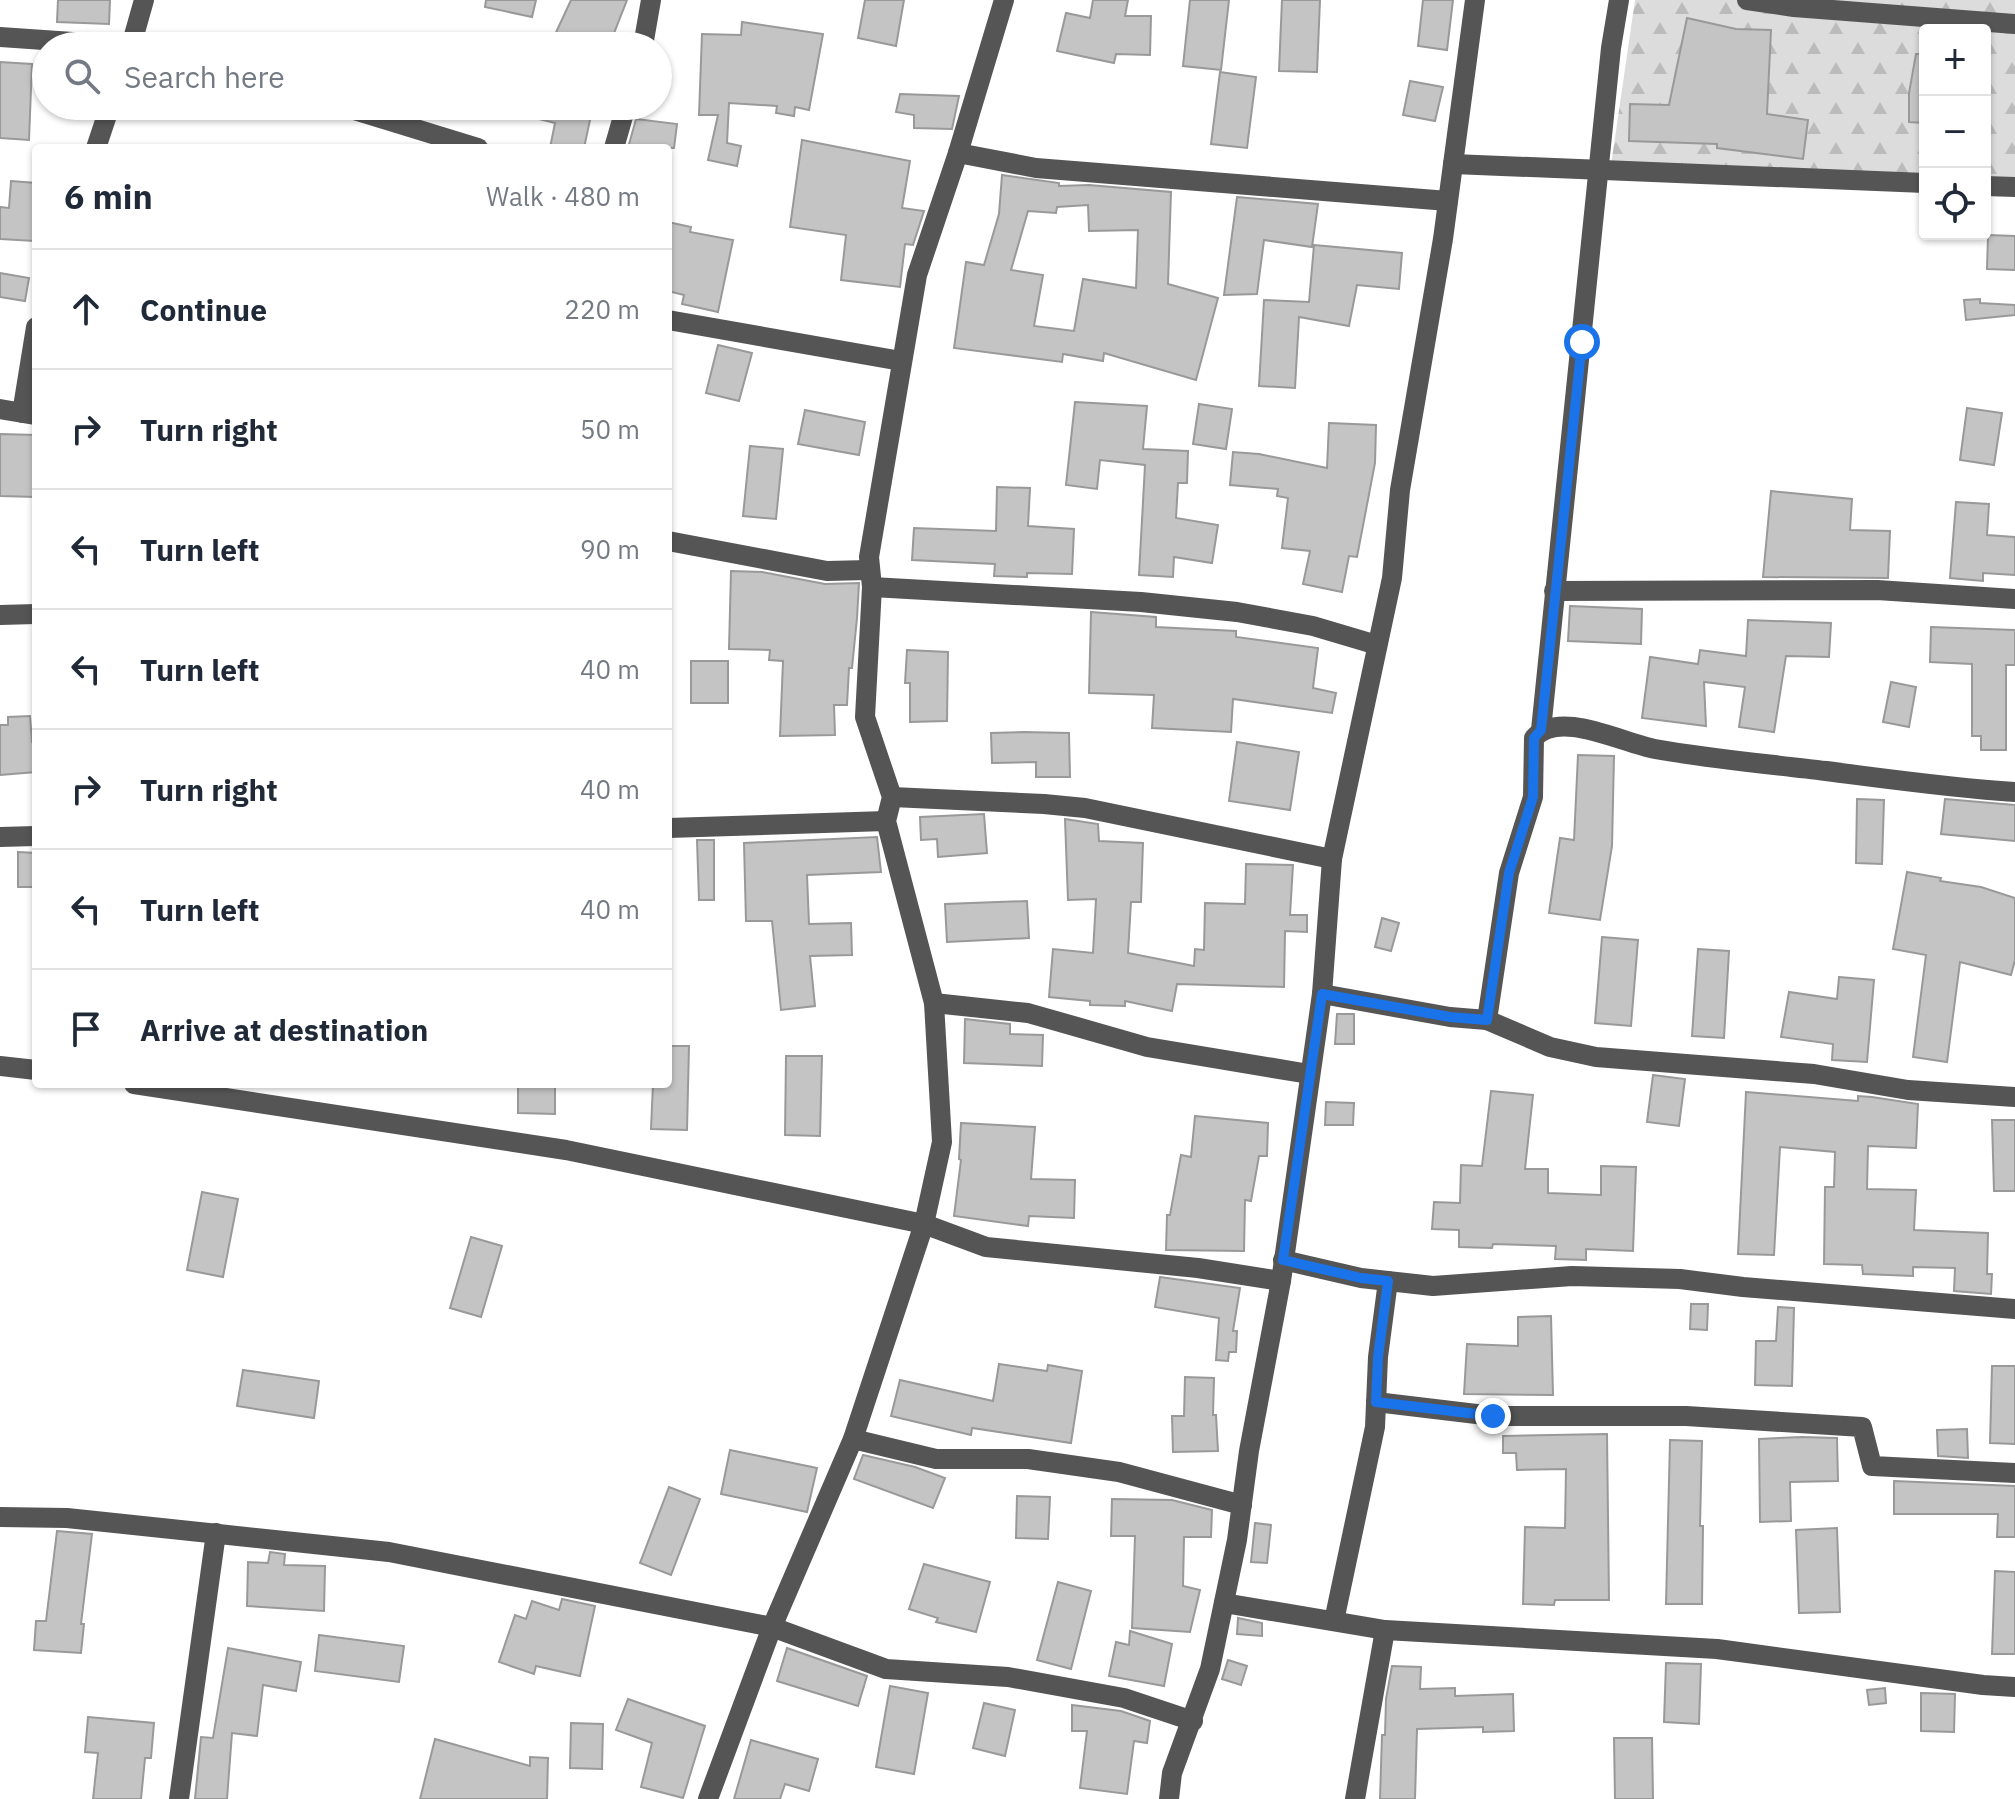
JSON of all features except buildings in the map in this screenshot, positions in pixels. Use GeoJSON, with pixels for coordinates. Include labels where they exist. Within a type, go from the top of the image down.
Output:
{"type":"FeatureCollection","features":[{"type":"Feature","properties":{"kind":"street"},"geometry":{"type":"LineString","coordinates":[[135,32],[144,0]]}},
{"type":"Feature","properties":{"kind":"street"},"geometry":{"type":"LineString","coordinates":[[645,32],[651,0]]}},
{"type":"Feature","properties":{"kind":"street"},"geometry":{"type":"LineString","coordinates":[[708,1799],[772,1627],[853,1439],[924,1224],[942,1142],[934,1003],[886,821],[892,797],[865,717],[873,523],[917,275],[1004,0]]}},
{"type":"Feature","properties":{"kind":"street"},"geometry":{"type":"LineString","coordinates":[[1169,1799],[1172,1773],[1210,1669],[1281,1281],[1322,994],[1332,859],[1392,578],[1400,490],[1448,201],[1475,0]]}},
{"type":"Feature","properties":{"kind":"street"},"geometry":{"type":"LineString","coordinates":[[1541,730],[1611,48],[1619,0]]}},
{"type":"Feature","properties":{"kind":"street"},"geometry":{"type":"LineString","coordinates":[[1747,0],[1794,7],[2015,24]]}},
{"type":"Feature","properties":{"kind":"street"},"geometry":{"type":"LineString","coordinates":[[0,37],[32,39]]}},
{"type":"Feature","properties":{"kind":"street"},"geometry":{"type":"LineString","coordinates":[[97,144],[105,120]]}},
{"type":"Feature","properties":{"kind":"street"},"geometry":{"type":"LineString","coordinates":[[387,120],[465,144]]}},
{"type":"Feature","properties":{"kind":"street"},"geometry":{"type":"LineString","coordinates":[[615,144],[622,120]]}},
{"type":"Feature","properties":{"kind":"street"},"geometry":{"type":"LineString","coordinates":[[958,153],[1036,168],[1448,201]]}},
{"type":"Feature","properties":{"kind":"street"},"geometry":{"type":"LineString","coordinates":[[1453,164],[1919,183]]}},
{"type":"Feature","properties":{"kind":"street"},"geometry":{"type":"LineString","coordinates":[[1991,186],[2015,187]]}},
{"type":"Feature","properties":{"kind":"street"},"geometry":{"type":"LineString","coordinates":[[672,321],[901,361]]}},
{"type":"Feature","properties":{"kind":"street"},"geometry":{"type":"LineString","coordinates":[[0,409],[29,414],[32,377]]}},
{"type":"Feature","properties":{"kind":"street"},"geometry":{"type":"LineString","coordinates":[[672,542],[870,579],[1237,612],[1313,626],[1377,645]]}},
{"type":"Feature","properties":{"kind":"street"},"geometry":{"type":"LineString","coordinates":[[1554,591],[1877,590],[2015,599]]}},
{"type":"Feature","properties":{"kind":"street"},"geometry":{"type":"LineString","coordinates":[[0,615],[32,614]]}},
{"type":"Feature","properties":{"kind":"street"},"geometry":{"type":"LineString","coordinates":[[1487,1020],[1509,873],[1533,797],[1534,738],[1541,730],[1551,726],[1571,726],[1653,749],[2015,792]]}},
{"type":"Feature","properties":{"kind":"street"},"geometry":{"type":"LineString","coordinates":[[892,797],[1085,808],[1332,859]]}},
{"type":"Feature","properties":{"kind":"street"},"geometry":{"type":"LineString","coordinates":[[672,828],[886,821]]}},
{"type":"Feature","properties":{"kind":"street"},"geometry":{"type":"LineString","coordinates":[[0,837],[32,836]]}},
{"type":"Feature","properties":{"kind":"street"},"geometry":{"type":"LineString","coordinates":[[1322,994],[1450,1017],[1487,1020],[1550,1047],[1596,1057],[1814,1074],[1908,1090],[2015,1097]]}},
{"type":"Feature","properties":{"kind":"street"},"geometry":{"type":"LineString","coordinates":[[934,1003],[1028,1013],[1147,1047],[1309,1074]]}},
{"type":"Feature","properties":{"kind":"street"},"geometry":{"type":"LineString","coordinates":[[0,1066],[32,1070]]}},
{"type":"Feature","properties":{"kind":"street"},"geometry":{"type":"LineString","coordinates":[[160,1088],[566,1150],[924,1224],[986,1247],[1198,1268],[1281,1281]]}},
{"type":"Feature","properties":{"kind":"street"},"geometry":{"type":"LineString","coordinates":[[1283,1260],[1361,1278],[1433,1286],[1572,1276],[1680,1279],[2015,1309]]}},
{"type":"Feature","properties":{"kind":"street"},"geometry":{"type":"LineString","coordinates":[[1334,1621],[1375,1427],[1378,1357],[1388,1281]]}},
{"type":"Feature","properties":{"kind":"street"},"geometry":{"type":"LineString","coordinates":[[1376,1402],[1493,1416],[1686,1416],[1862,1427],[1872,1466],[2015,1473]]}},
{"type":"Feature","properties":{"kind":"street"},"geometry":{"type":"LineString","coordinates":[[853,1439],[936,1459],[1028,1459],[1119,1472],[1242,1505]]}},
{"type":"Feature","properties":{"kind":"street"},"geometry":{"type":"LineString","coordinates":[[0,1517],[67,1518],[389,1552],[772,1627],[886,1669],[1008,1677],[1124,1698],[1193,1721]]}},
{"type":"Feature","properties":{"kind":"street"},"geometry":{"type":"LineString","coordinates":[[179,1799],[216,1533]]}},
{"type":"Feature","properties":{"kind":"street"},"geometry":{"type":"LineString","coordinates":[[1224,1603],[1385,1630],[1717,1649],[2015,1687]]}},
{"type":"Feature","properties":{"kind":"street"},"geometry":{"type":"LineString","coordinates":[[1355,1799],[1385,1630]]}},
{"type":"Feature","properties":{"kind":"green space"},"geometry":{"type":"Polygon","coordinates":[[[1635,0],[2015,0],[2015,184],[1991,183],[1991,24],[1919,24],[1919,181],[1610,172],[1635,0]]]}},
{"type":"Feature","properties":{"kind":"route"},"geometry":{"type":"LineString","coordinates":[[1493,1416],[1376,1402],[1378,1357],[1388,1281],[1283,1260],[1322,994],[1450,1017],[1487,1020],[1509,873],[1533,797],[1534,738],[1541,730],[1549,664],[1550,628],[1582,342]]}}]}
